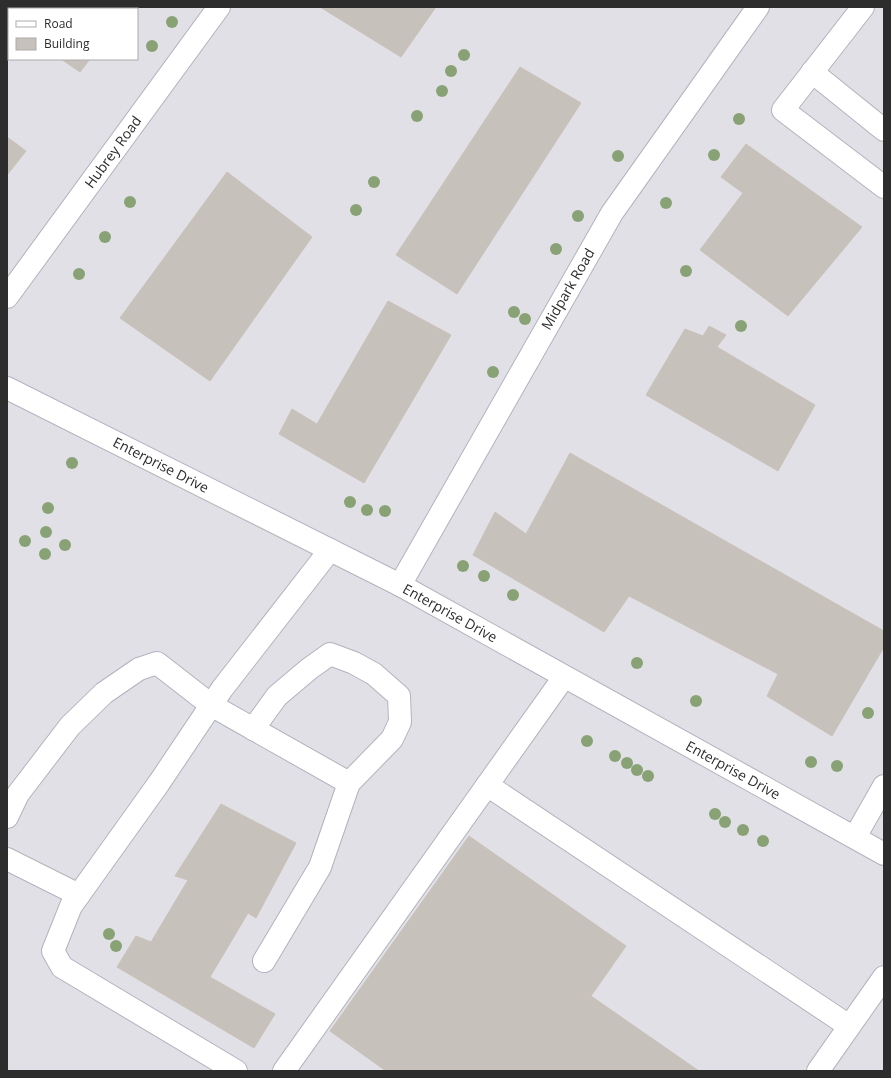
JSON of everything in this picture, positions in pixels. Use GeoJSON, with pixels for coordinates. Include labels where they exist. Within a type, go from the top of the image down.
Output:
{"type":"FeatureCollection","features":[{"type":"Feature","properties":{"kind":"street","name":"Hubrey Road"},"geometry":{"type":"LineString","coordinates":[[7,297],[219,7]]}},
{"type":"Feature","properties":{"kind":"street","name":"Midpark Road"},"geometry":{"type":"LineString","coordinates":[[400,585],[612,213],[758,7]]}},
{"type":"Feature","properties":{"kind":"street"},"geometry":{"type":"LineString","coordinates":[[863,7],[783,110],[884,187]]}},
{"type":"Feature","properties":{"kind":"street"},"geometry":{"type":"LineString","coordinates":[[812,72],[884,130]]}},
{"type":"Feature","properties":{"kind":"street","name":"Enterprise Drive"},"geometry":{"type":"LineString","coordinates":[[9,393],[400,585],[884,854]]}},
{"type":"Feature","properties":{"kind":"street"},"geometry":{"type":"LineString","coordinates":[[236,1071],[62,967],[53,951],[71,906],[159,783],[222,689],[330,550]]}},
{"type":"Feature","properties":{"kind":"street"},"geometry":{"type":"LineString","coordinates":[[253,729],[277,696],[308,669],[330,654],[354,663],[374,674],[399,696],[400,722],[392,739],[349,783],[320,867],[264,961]]}},
{"type":"Feature","properties":{"kind":"street"},"geometry":{"type":"LineString","coordinates":[[7,818],[18,794],[70,726],[104,692],[139,668],[157,664],[211,705],[349,783]]}},
{"type":"Feature","properties":{"kind":"street"},"geometry":{"type":"LineString","coordinates":[[284,1071],[564,677]]}},
{"type":"Feature","properties":{"kind":"street"},"geometry":{"type":"LineString","coordinates":[[487,785],[849,1026]]}},
{"type":"Feature","properties":{"kind":"street"},"geometry":{"type":"LineString","coordinates":[[854,837],[884,786]]}},
{"type":"Feature","properties":{"kind":"street"},"geometry":{"type":"LineString","coordinates":[[7,859],[79,895]]}},
{"type":"Feature","properties":{"kind":"street"},"geometry":{"type":"LineString","coordinates":[[818,1071],[884,977]]}},
{"type":"Feature","properties":{"kind":"shaded area"},"geometry":{"type":"Polygon","coordinates":[[[7,7],[884,7],[884,1071],[7,1071],[7,7]]]}},
{"type":"Feature","properties":{"kind":"building"},"geometry":{"type":"Polygon","coordinates":[[[7,7],[121,7],[8,8],[7,24],[7,7]]]}},
{"type":"Feature","properties":{"kind":"building"},"geometry":{"type":"Polygon","coordinates":[[[320,7],[436,7],[401,57],[320,7]]]}},
{"type":"Feature","properties":{"kind":"building"},"geometry":{"type":"Polygon","coordinates":[[[62,60],[89,60],[80,72],[62,60]]]}},
{"type":"Feature","properties":{"kind":"building"},"geometry":{"type":"Polygon","coordinates":[[[520,67],[581,103],[457,294],[396,255],[520,67]]]}},
{"type":"Feature","properties":{"kind":"building"},"geometry":{"type":"Polygon","coordinates":[[[7,137],[26,151],[7,175],[7,137]]]}},
{"type":"Feature","properties":{"kind":"building"},"geometry":{"type":"Polygon","coordinates":[[[746,144],[862,227],[788,316],[700,250],[743,193],[721,177],[746,144]]]}},
{"type":"Feature","properties":{"kind":"building"},"geometry":{"type":"Polygon","coordinates":[[[227,172],[312,237],[210,381],[120,318],[227,172]]]}},
{"type":"Feature","properties":{"kind":"building"},"geometry":{"type":"Polygon","coordinates":[[[388,301],[451,335],[364,483],[279,434],[292,409],[317,424],[388,301]]]}},
{"type":"Feature","properties":{"kind":"building"},"geometry":{"type":"Polygon","coordinates":[[[709,326],[726,335],[717,347],[815,405],[778,471],[646,395],[685,329],[703,336],[709,326]]]}},
{"type":"Feature","properties":{"kind":"building"},"geometry":{"type":"Polygon","coordinates":[[[570,453],[884,631],[884,647],[832,736],[767,696],[778,674],[629,596],[604,632],[473,555],[495,512],[526,534],[570,453]]]}},
{"type":"Feature","properties":{"kind":"building"},"geometry":{"type":"Polygon","coordinates":[[[221,804],[296,843],[256,918],[248,913],[210,977],[275,1014],[254,1048],[117,967],[136,936],[151,942],[188,880],[175,876],[221,804]]]}},
{"type":"Feature","properties":{"kind":"building"},"geometry":{"type":"Polygon","coordinates":[[[469,836],[626,946],[591,996],[699,1071],[386,1071],[330,1031],[469,836]]]}}]}
